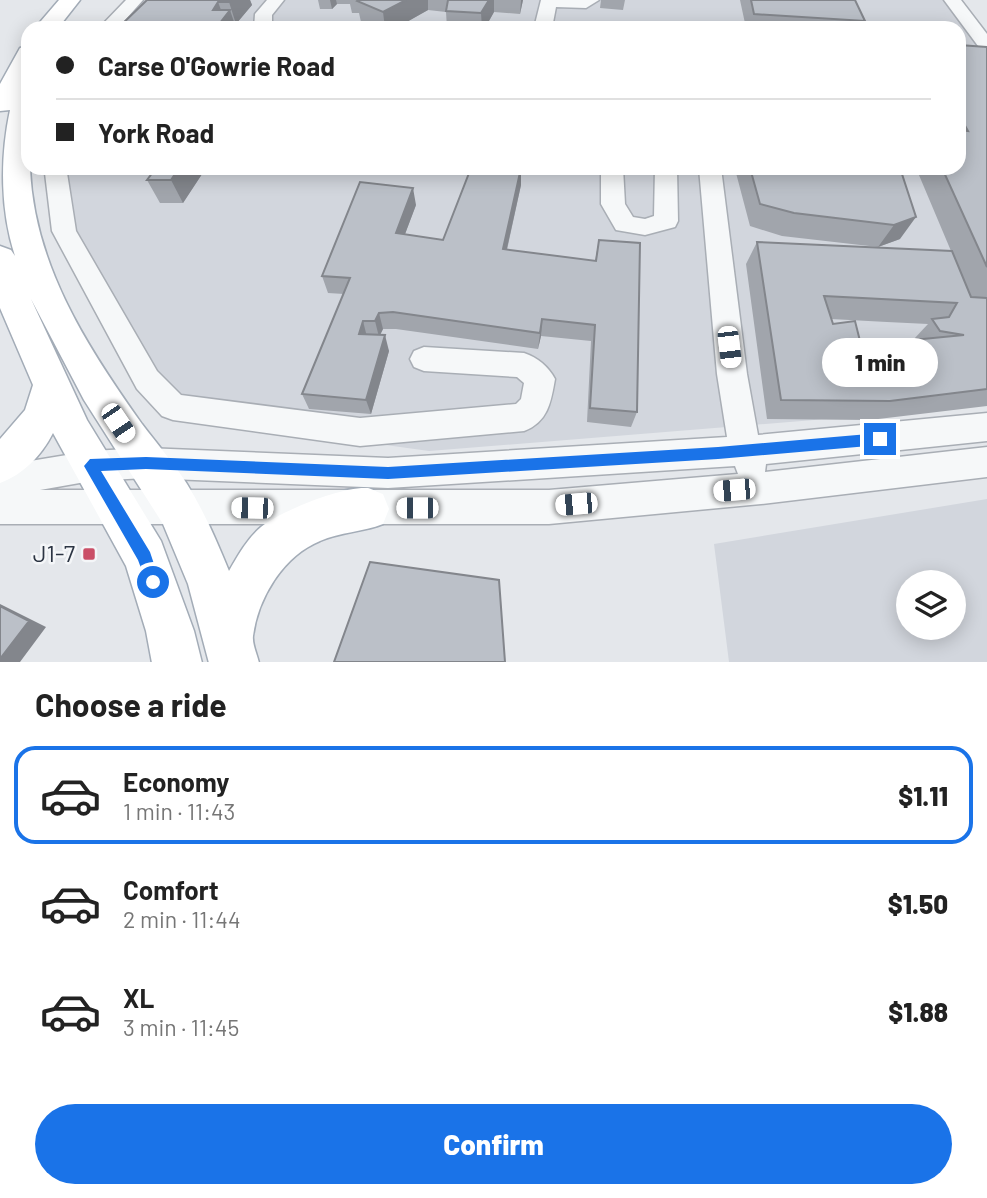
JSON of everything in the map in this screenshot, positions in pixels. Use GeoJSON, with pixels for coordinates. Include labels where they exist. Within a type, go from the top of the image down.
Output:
{"type":"FeatureCollection","features":[{"type":"Feature","properties":{"kind":"main road"},"geometry":{"type":"LineString","coordinates":[[52,21],[70,0]]}},
{"type":"Feature","properties":{"kind":"main road"},"geometry":{"type":"LineString","coordinates":[[68,21],[85,0]]}},
{"type":"Feature","properties":{"kind":"main road"},"geometry":{"type":"LineString","coordinates":[[0,111],[21,65]]}},
{"type":"Feature","properties":{"kind":"main road"},"geometry":{"type":"LineString","coordinates":[[21,104],[15,121],[11,154],[11,193],[24,252],[52,313],[104,402],[177,507],[201,560],[231,650]]}},
{"type":"Feature","properties":{"kind":"main road"},"geometry":{"type":"LineString","coordinates":[[0,258],[18,311],[51,386],[90,466],[118,508],[145,557],[170,631],[177,662]]}},
{"type":"Feature","properties":{"kind":"main road"},"geometry":{"type":"LineString","coordinates":[[0,464],[24,444],[37,428],[46,411],[51,386]]}},
{"type":"Feature","properties":{"kind":"main road"},"geometry":{"type":"LineString","coordinates":[[231,650],[238,601],[249,576],[282,539],[302,525],[368,509]]}},
{"type":"Feature","properties":{"kind":"street"},"geometry":{"type":"LineString","coordinates":[[115,21],[135,0]]}},
{"type":"Feature","properties":{"kind":"street"},"geometry":{"type":"LineString","coordinates":[[263,21],[264,14],[276,0]]}},
{"type":"Feature","properties":{"kind":"street"},"geometry":{"type":"LineString","coordinates":[[545,21],[549,1],[586,4],[591,0]]}},
{"type":"Feature","properties":{"kind":"street"},"geometry":{"type":"LineString","coordinates":[[952,0],[987,46]]}},
{"type":"Feature","properties":{"kind":"street"},"geometry":{"type":"LineString","coordinates":[[55,175],[64,231],[147,380],[173,407],[360,432],[524,417],[535,405],[540,379],[524,365],[424,359]]}},
{"type":"Feature","properties":{"kind":"street"},"geometry":{"type":"LineString","coordinates":[[612,175],[613,204],[625,224],[645,227],[666,221],[666,175]]}},
{"type":"Feature","properties":{"kind":"street"},"geometry":{"type":"LineString","coordinates":[[711,175],[733,374],[745,451],[761,488]]}},
{"type":"Feature","properties":{"kind":"street"},"geometry":{"type":"LineString","coordinates":[[0,482],[90,466],[146,463],[388,473],[514,467],[745,451],[987,427]]}},
{"type":"Feature","properties":{"kind":"street"},"geometry":{"type":"LineString","coordinates":[[0,507],[516,508],[761,488],[987,462]]}},
{"type":"Feature","properties":{"kind":"street"},"geometry":{"type":"LineString","coordinates":[[514,467],[516,508]]}},
{"type":"Feature","properties":{"kind":"shaded area"},"geometry":{"type":"Polygon","coordinates":[[[124,0],[948,0],[964,21],[107,21],[124,0]]]}},
{"type":"Feature","properties":{"kind":"shaded area"},"geometry":{"type":"Polygon","coordinates":[[[966,24],[987,51],[987,398],[814,420],[429,451],[163,414],[72,236],[61,175],[966,175],[966,24]]]}},
{"type":"Feature","properties":{"kind":"shaded area"},"geometry":{"type":"Polygon","coordinates":[[[987,499],[987,662],[729,662],[714,544],[987,499]]]}},
{"type":"Feature","properties":{"kind":"building"},"geometry":{"type":"Polygon","coordinates":[[[147,0],[231,0],[218,2],[213,10],[230,10],[221,21],[125,21],[147,0]]]}},
{"type":"Feature","properties":{"kind":"building"},"geometry":{"type":"Polygon","coordinates":[[[358,0],[406,0],[383,12],[358,0]]]}},
{"type":"Feature","properties":{"kind":"building"},"geometry":{"type":"Polygon","coordinates":[[[448,0],[489,0],[481,13],[446,11],[448,0]]]}},
{"type":"Feature","properties":{"kind":"building"},"geometry":{"type":"Polygon","coordinates":[[[751,0],[855,0],[865,21],[754,14],[751,0]]]}},
{"type":"Feature","properties":{"kind":"building"},"geometry":{"type":"Polygon","coordinates":[[[966,46],[987,47],[987,267],[945,175],[966,175],[966,46]]]}},
{"type":"Feature","properties":{"kind":"building"},"geometry":{"type":"Polygon","coordinates":[[[151,175],[174,175],[171,180],[147,180],[151,175]]]}},
{"type":"Feature","properties":{"kind":"building"},"geometry":{"type":"Polygon","coordinates":[[[468,175],[519,175],[503,249],[596,261],[599,240],[640,243],[637,412],[590,408],[595,325],[542,319],[540,333],[393,312],[379,313],[375,321],[363,321],[359,334],[385,335],[366,400],[302,394],[350,278],[322,276],[360,182],[413,188],[396,233],[443,240],[468,175]]]}},
{"type":"Feature","properties":{"kind":"building"},"geometry":{"type":"Polygon","coordinates":[[[752,175],[902,175],[916,217],[894,225],[794,213],[760,204],[752,175]]]}},
{"type":"Feature","properties":{"kind":"building"},"geometry":{"type":"Polygon","coordinates":[[[757,242],[952,251],[971,297],[987,298],[987,389],[890,401],[781,400],[757,242]],[[824,296],[833,324],[855,321],[861,345],[964,335],[940,331],[932,319],[949,317],[957,303],[824,296]]]}},
{"type":"Feature","properties":{"kind":"building"},"geometry":{"type":"Polygon","coordinates":[[[370,562],[499,580],[505,662],[334,662],[370,562]]]}},
{"type":"Feature","properties":{"kind":"building"},"geometry":{"type":"Polygon","coordinates":[[[0,606],[29,621],[0,659],[0,606]]]}},
{"type":"Feature","properties":{"kind":"place","name":"J1-7"},"geometry":{"type":"Point","coordinates":[89,554]}},
{"type":"Feature","properties":{"kind":"route"},"geometry":{"type":"LineString","coordinates":[[153,582],[145,557],[118,508],[90,466],[146,463],[388,473],[718,453],[880,439]]}}]}
